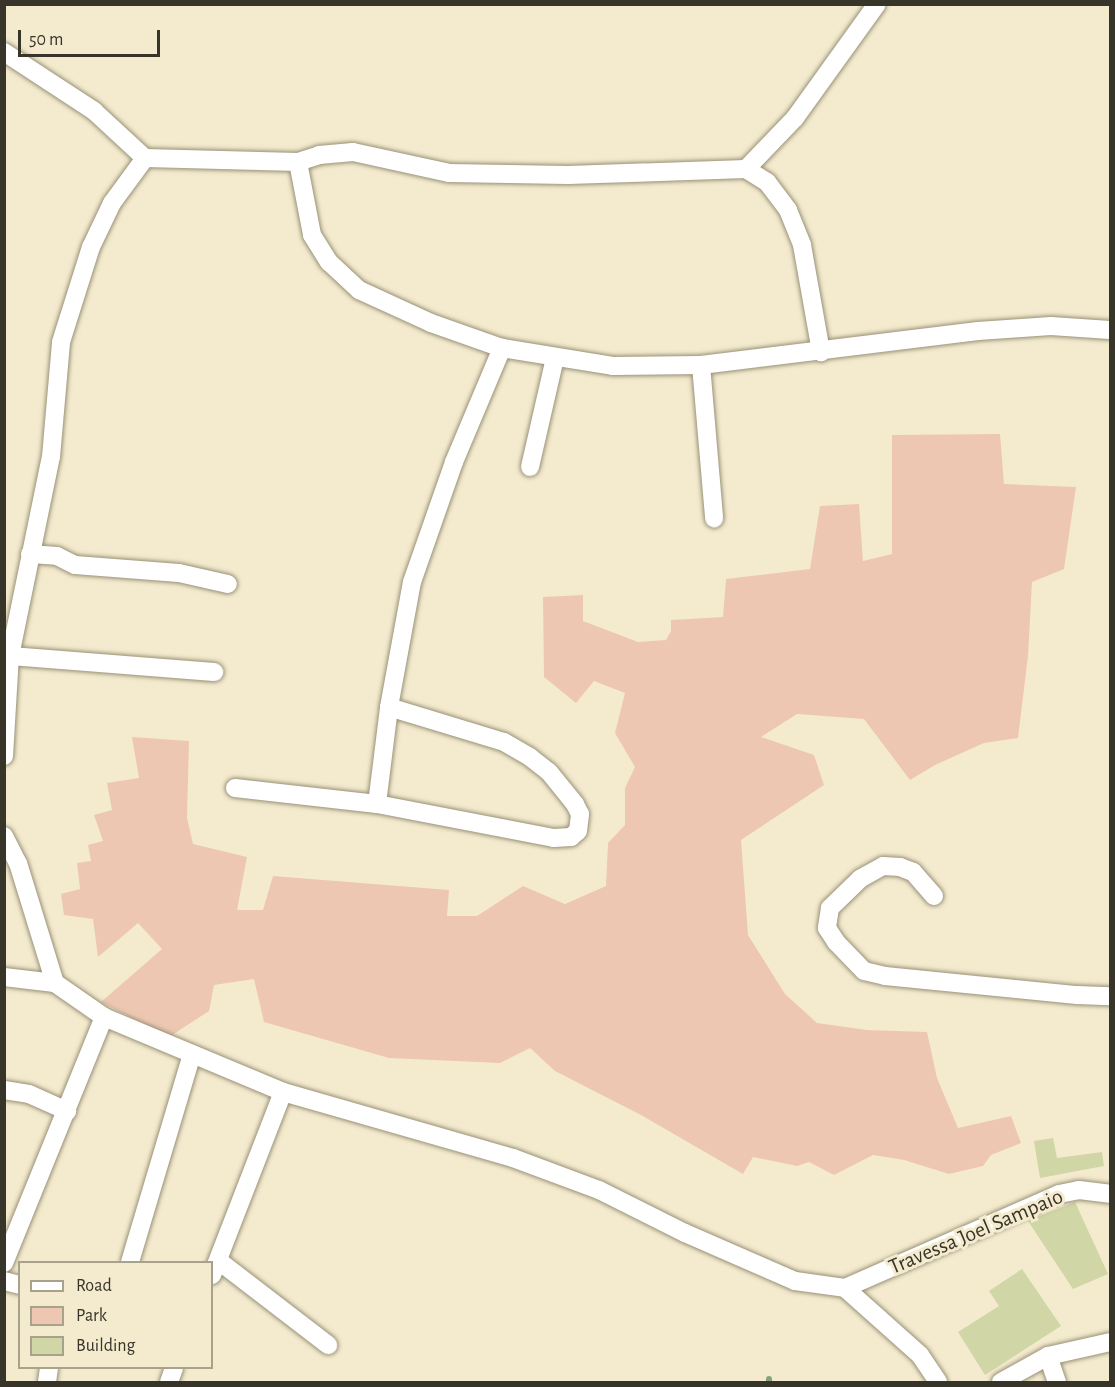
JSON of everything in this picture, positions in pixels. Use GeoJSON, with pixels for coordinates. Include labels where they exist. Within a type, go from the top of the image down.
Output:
{"type":"FeatureCollection","features":[{"type":"Feature","properties":{"kind":"street"},"geometry":{"type":"LineString","coordinates":[[746,169],[795,118],[877,4]]}},
{"type":"Feature","properties":{"kind":"street"},"geometry":{"type":"LineString","coordinates":[[4,52],[94,111],[145,158],[298,162],[319,155],[353,152],[449,173],[568,175],[746,169],[767,182],[788,210],[802,245],[821,352]]}},
{"type":"Feature","properties":{"kind":"street"},"geometry":{"type":"LineString","coordinates":[[4,756],[10,656],[51,457],[61,342],[91,247],[112,203],[145,158]]}},
{"type":"Feature","properties":{"kind":"street"},"geometry":{"type":"LineString","coordinates":[[298,162],[312,235],[329,262],[359,290],[420,318],[502,348],[613,366],[701,365],[978,331],[1051,326],[1110,330]]}},
{"type":"Feature","properties":{"kind":"street"},"geometry":{"type":"LineString","coordinates":[[377,804],[389,707],[412,582],[454,462],[502,348]]}},
{"type":"Feature","properties":{"kind":"street"},"geometry":{"type":"LineString","coordinates":[[530,467],[555,358]]}},
{"type":"Feature","properties":{"kind":"street"},"geometry":{"type":"LineString","coordinates":[[701,365],[714,518]]}},
{"type":"Feature","properties":{"kind":"street"},"geometry":{"type":"LineString","coordinates":[[30,554],[57,556],[75,565],[179,573],[228,584]]}},
{"type":"Feature","properties":{"kind":"street"},"geometry":{"type":"LineString","coordinates":[[10,656],[214,672]]}},
{"type":"Feature","properties":{"kind":"street"},"geometry":{"type":"LineString","coordinates":[[235,788],[377,804],[554,838],[571,837],[578,831],[581,823],[574,804],[549,772],[530,757],[504,742],[389,707]]}},
{"type":"Feature","properties":{"kind":"street"},"geometry":{"type":"LineString","coordinates":[[4,836],[18,863],[55,983]]}},
{"type":"Feature","properties":{"kind":"street"},"geometry":{"type":"LineString","coordinates":[[934,896],[914,872],[900,867],[883,866],[860,879],[830,908],[827,928],[864,971],[874,974],[1077,995],[1110,996]]}},
{"type":"Feature","properties":{"kind":"street"},"geometry":{"type":"LineString","coordinates":[[4,977],[55,983],[104,1017],[283,1092],[513,1158],[599,1190],[685,1233],[795,1281],[845,1288],[920,1355],[938,1383]]}},
{"type":"Feature","properties":{"kind":"street"},"geometry":{"type":"LineString","coordinates":[[4,1263],[104,1017]]}},
{"type":"Feature","properties":{"kind":"street"},"geometry":{"type":"LineString","coordinates":[[131,1261],[192,1053]]}},
{"type":"Feature","properties":{"kind":"street"},"geometry":{"type":"LineString","coordinates":[[4,1090],[29,1094],[67,1111]]}},
{"type":"Feature","properties":{"kind":"street"},"geometry":{"type":"LineString","coordinates":[[283,1092],[215,1268],[328,1345]]}},
{"type":"Feature","properties":{"kind":"street","name":"Travessa Joel Sampaio"},"geometry":{"type":"LineString","coordinates":[[845,1288],[1059,1194],[1079,1190],[1110,1194]]}},
{"type":"Feature","properties":{"kind":"street"},"geometry":{"type":"LineString","coordinates":[[1001,1383],[1048,1356],[1110,1342]]}},
{"type":"Feature","properties":{"kind":"street"},"geometry":{"type":"LineString","coordinates":[[1048,1356],[1057,1383]]}},
{"type":"Feature","properties":{"kind":"green space"},"geometry":{"type":"Polygon","coordinates":[[[1000,434],[1004,484],[1076,487],[1064,569],[1032,582],[1028,656],[1018,738],[984,743],[935,765],[910,780],[864,719],[797,714],[761,737],[814,755],[824,785],[741,840],[748,935],[785,994],[817,1023],[867,1030],[927,1032],[937,1078],[958,1128],[1011,1116],[1021,1143],[991,1155],[983,1166],[949,1174],[904,1160],[873,1155],[834,1175],[809,1162],[797,1166],[753,1157],[743,1174],[641,1115],[555,1071],[530,1048],[500,1063],[389,1058],[264,1022],[254,979],[214,985],[209,1011],[169,1037],[101,1002],[162,949],[138,923],[98,957],[93,919],[64,915],[61,894],[80,889],[77,863],[91,861],[88,845],[103,841],[94,815],[112,810],[107,783],[139,778],[132,737],[189,741],[187,818],[193,844],[247,857],[237,910],[263,910],[273,876],[449,890],[447,916],[477,916],[523,886],[565,904],[606,886],[608,843],[625,825],[625,788],[635,767],[615,733],[625,693],[594,681],[576,703],[544,677],[543,597],[583,595],[583,621],[638,642],[666,640],[671,631],[671,620],[723,617],[726,579],[810,569],[820,506],[859,504],[863,561],[892,554],[892,435],[1000,434]]]}},
{"type":"Feature","properties":{"kind":"building"},"geometry":{"type":"Polygon","coordinates":[[[1053,1138],[1057,1158],[1102,1152],[1104,1166],[1040,1178],[1034,1141],[1053,1138]]]}},
{"type":"Feature","properties":{"kind":"building"},"geometry":{"type":"Polygon","coordinates":[[[1075,1202],[1108,1274],[1073,1289],[1028,1221],[1075,1202]]]}},
{"type":"Feature","properties":{"kind":"building"},"geometry":{"type":"Polygon","coordinates":[[[1022,1269],[1061,1326],[985,1375],[958,1332],[999,1306],[989,1291],[1022,1269]]]}}]}
